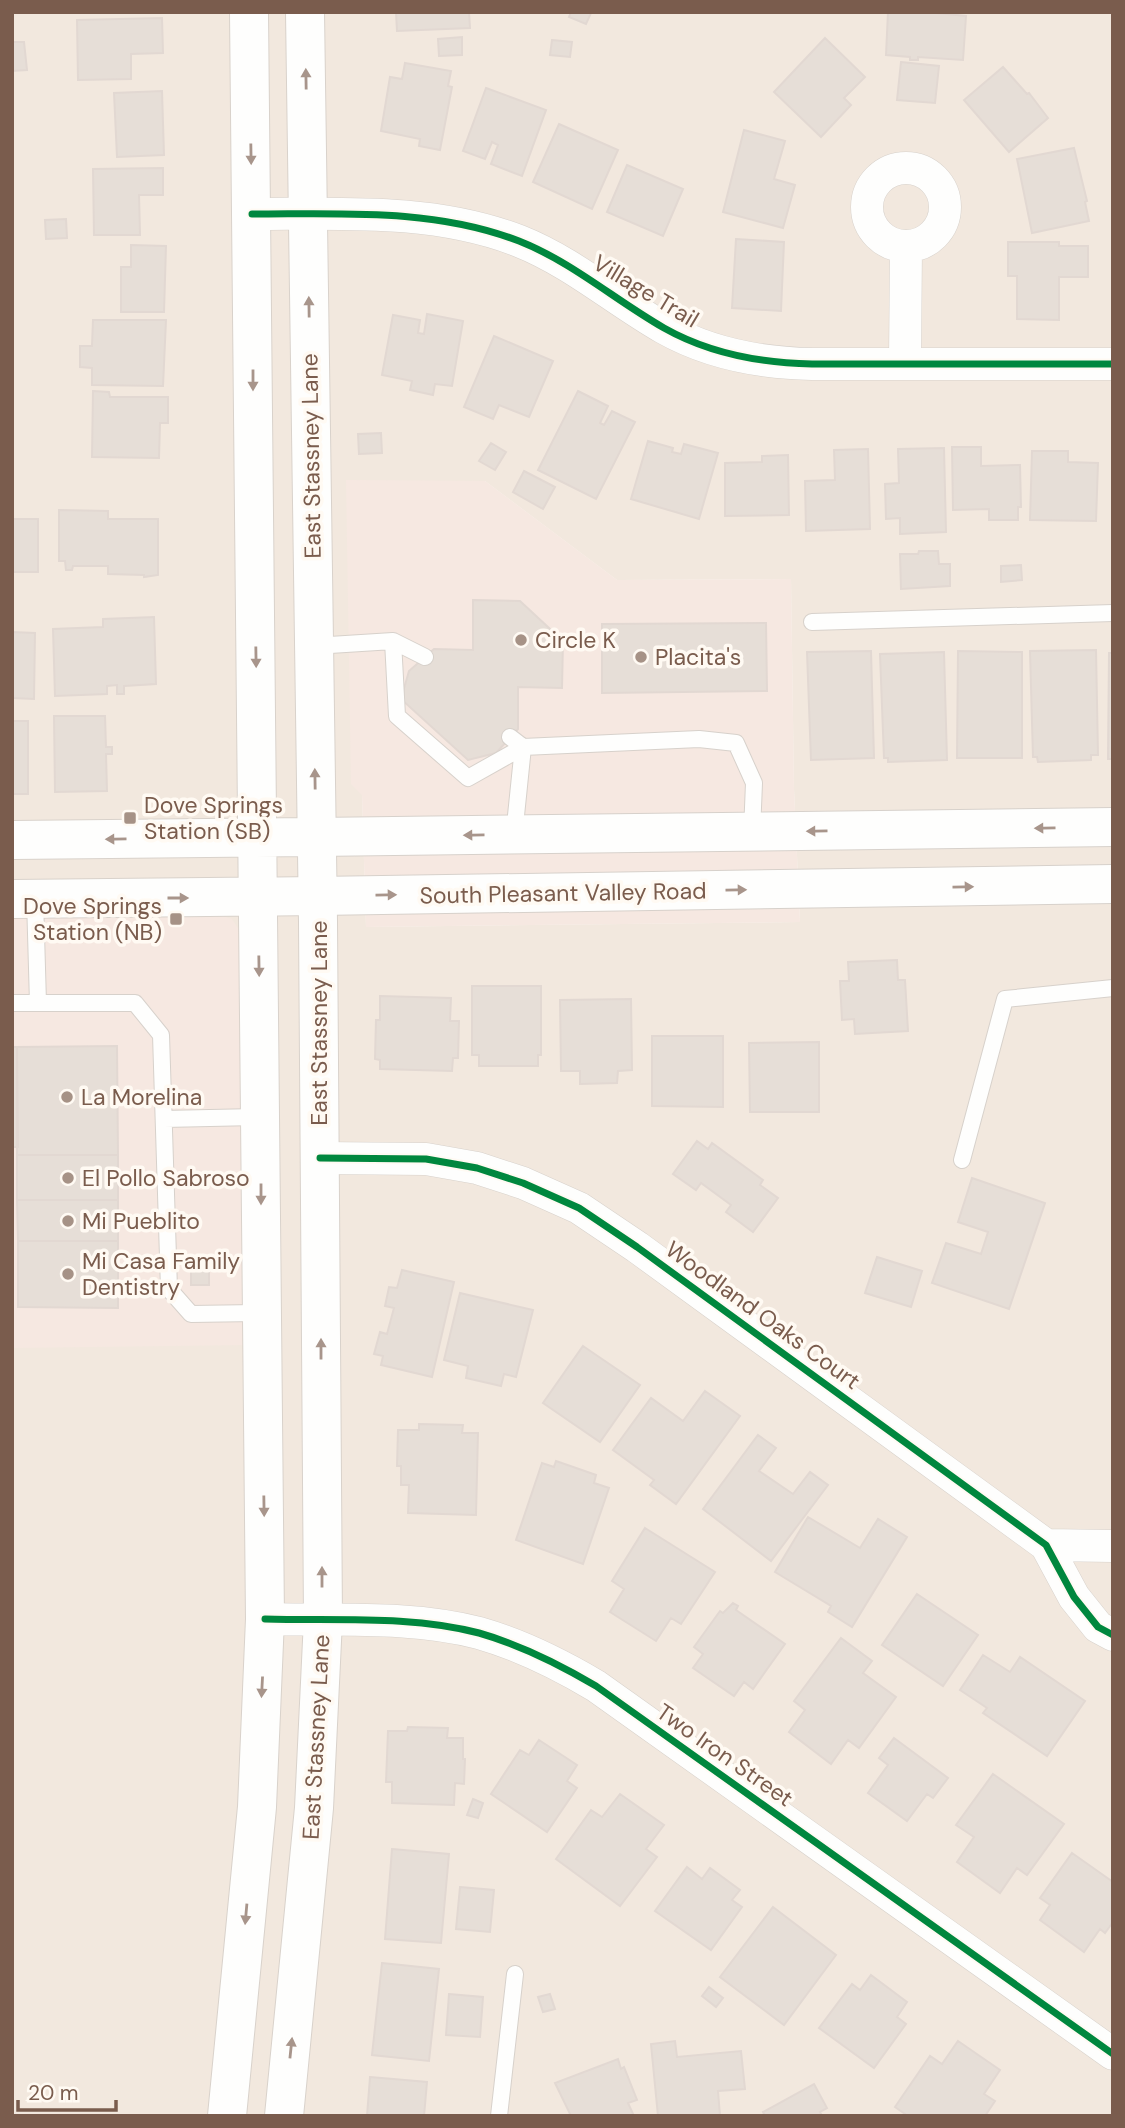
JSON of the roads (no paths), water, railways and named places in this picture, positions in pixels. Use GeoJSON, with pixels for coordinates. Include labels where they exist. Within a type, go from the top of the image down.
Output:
{"type":"FeatureCollection","features":[{"type":"Feature","properties":{"kind":"main road"},"geometry":{"type":"LineString","coordinates":[[227,2116],[257,1807],[265,1619],[249,12]]}},
{"type":"Feature","properties":{"kind":"main road","name":"East Stassney Lane"},"geometry":{"type":"LineString","coordinates":[[284,2116],[314,1808],[323,1620],[320,1158],[305,12]]}},
{"type":"Feature","properties":{"kind":"main road"},"geometry":{"type":"LineString","coordinates":[[12,840],[1113,827]]}},
{"type":"Feature","properties":{"kind":"main road","name":"South Pleasant Valley Road"},"geometry":{"type":"LineString","coordinates":[[24,899],[258,898],[1113,884]]}},
{"type":"Feature","properties":{"kind":"street","name":"Village Trail"},"geometry":{"type":"LineString","coordinates":[[252,214],[431,218],[492,232],[544,253],[665,328],[719,352],[781,363],[1113,364]]}},
{"type":"Feature","properties":{"kind":"street"},"geometry":{"type":"LineString","coordinates":[[905,364],[906,246]]}},
{"type":"Feature","properties":{"kind":"street","name":"Woodland Oaks Court"},"geometry":{"type":"LineString","coordinates":[[320,1158],[426,1159],[477,1168],[523,1183],[579,1208],[637,1247],[1046,1545],[1074,1597],[1098,1627],[1113,1634]]}},
{"type":"Feature","properties":{"kind":"street"},"geometry":{"type":"LineString","coordinates":[[1046,1545],[1113,1546]]}},
{"type":"Feature","properties":{"kind":"street","name":"Two Iron Street"},"geometry":{"type":"LineString","coordinates":[[265,1619],[412,1623],[449,1627],[514,1645],[555,1662],[596,1686],[1113,2054]]}},
{"type":"Feature","properties":{"kind":"lane"},"geometry":{"type":"LineString","coordinates":[[812,622],[1113,613]]}},
{"type":"Feature","properties":{"kind":"lane"},"geometry":{"type":"LineString","coordinates":[[314,646],[393,641],[425,657]]}},
{"type":"Feature","properties":{"kind":"lane"},"geometry":{"type":"LineString","coordinates":[[393,641],[397,716],[468,778],[516,742],[699,739],[736,743],[754,783],[752,832]]}},
{"type":"Feature","properties":{"kind":"lane"},"geometry":{"type":"LineString","coordinates":[[514,835],[516,742]]}},
{"type":"Feature","properties":{"kind":"lane"},"geometry":{"type":"LineString","coordinates":[[24,899],[38,1003]]}},
{"type":"Feature","properties":{"kind":"lane"},"geometry":{"type":"LineString","coordinates":[[962,1160],[1005,999],[1113,988]]}},
{"type":"Feature","properties":{"kind":"lane"},"geometry":{"type":"LineString","coordinates":[[12,1003],[135,1003],[161,1035],[169,1289],[191,1314],[262,1312]]}},
{"type":"Feature","properties":{"kind":"lane"},"geometry":{"type":"LineString","coordinates":[[164,1119],[260,1117]]}},
{"type":"Feature","properties":{"kind":"lane"},"geometry":{"type":"LineString","coordinates":[[499,2116],[515,1974]]}},
{"type":"Feature","properties":{"kind":"place","name":"Circle K"},"geometry":{"type":"Point","coordinates":[521,640]}},
{"type":"Feature","properties":{"kind":"place","name":"Placita's"},"geometry":{"type":"Point","coordinates":[641,657]}},
{"type":"Feature","properties":{"kind":"place","name":"Dove Springs Station (SB)"},"geometry":{"type":"Point","coordinates":[130,818]}},
{"type":"Feature","properties":{"kind":"place","name":"Dove Springs Station (NB)"},"geometry":{"type":"Point","coordinates":[176,919]}},
{"type":"Feature","properties":{"kind":"place","name":"La Morelina"},"geometry":{"type":"Point","coordinates":[67,1097]}},
{"type":"Feature","properties":{"kind":"place","name":"El Pollo Sabroso"},"geometry":{"type":"Point","coordinates":[68,1178]}},
{"type":"Feature","properties":{"kind":"place","name":"Mi Pueblito"},"geometry":{"type":"Point","coordinates":[68,1221]}},
{"type":"Feature","properties":{"kind":"place","name":"Mi Casa Family Dentistry"},"geometry":{"type":"Point","coordinates":[68,1274]}}]}
